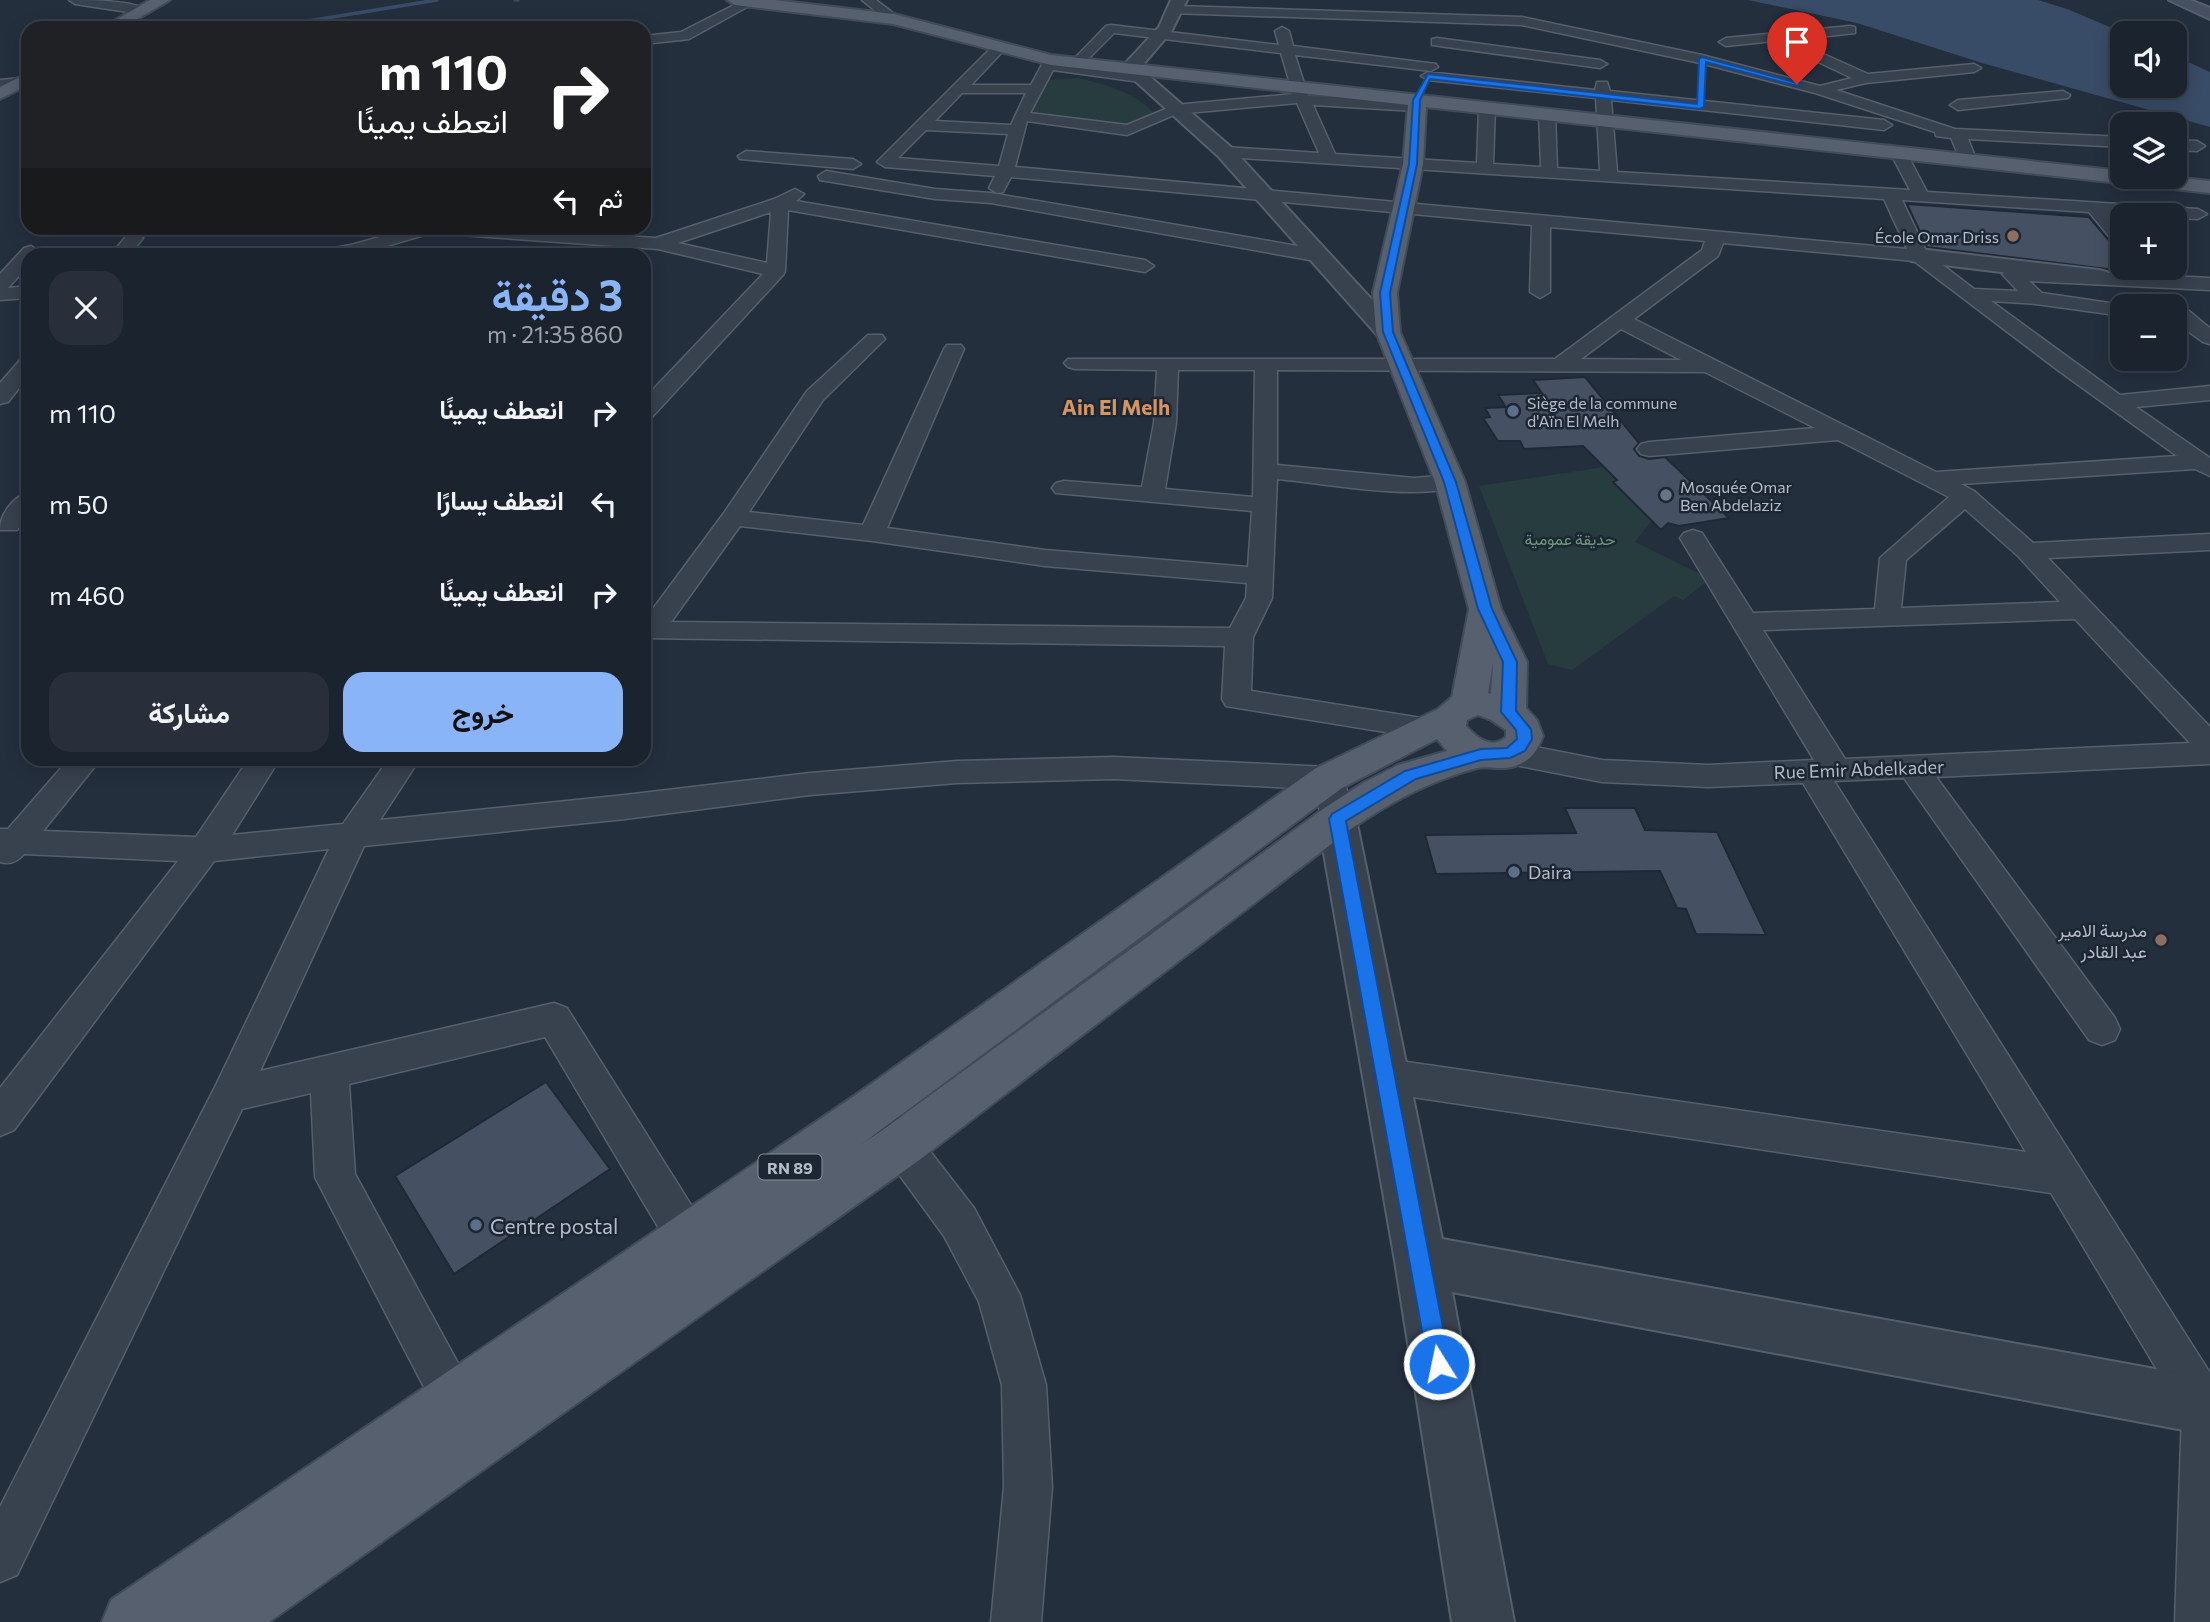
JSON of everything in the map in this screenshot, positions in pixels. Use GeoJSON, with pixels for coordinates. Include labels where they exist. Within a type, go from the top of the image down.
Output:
{"type":"FeatureCollection","features":[{"type":"Feature","properties":{"kind":"main road"},"geometry":{"type":"LineString","coordinates":[[122,21],[162,0]]}},
{"type":"Feature","properties":{"kind":"main road"},"geometry":{"type":"LineString","coordinates":[[2177,0],[2210,14]]}},
{"type":"Feature","properties":{"kind":"main road"},"geometry":{"type":"LineString","coordinates":[[743,1],[894,19],[1049,62],[1078,63],[1136,74],[1300,95],[1547,114],[2210,187]]}},
{"type":"Feature","properties":{"kind":"main road"},"geometry":{"type":"LineString","coordinates":[[0,94],[21,82]]}},
{"type":"Feature","properties":{"kind":"main road"},"geometry":{"type":"LineString","coordinates":[[1416,103],[1413,164],[1385,293],[1388,332],[1450,482],[1485,609],[1510,662],[1508,712]]}},
{"type":"Feature","properties":{"kind":"main road"},"geometry":{"type":"LineString","coordinates":[[1448,717],[1488,704],[1508,712],[1524,729],[1524,739],[1520,747],[1496,754],[1469,750],[1451,735],[1448,726],[1448,717],[1485,609]]}},
{"type":"Feature","properties":{"kind":"main road","name":"RN 89"},"geometry":{"type":"LineString","coordinates":[[225,1621],[887,1127],[1333,798],[1448,717]]}},
{"type":"Feature","properties":{"kind":"main road","name":"RN 89"},"geometry":{"type":"LineString","coordinates":[[1333,798],[1410,775],[1496,754]]}},
{"type":"Feature","properties":{"kind":"main road","name":"RN 89"},"geometry":{"type":"LineString","coordinates":[[133,1622],[688,1238],[887,1127]]}},
{"type":"Feature","properties":{"kind":"street"},"geometry":{"type":"LineString","coordinates":[[75,0],[141,10]]}},
{"type":"Feature","properties":{"kind":"street"},"geometry":{"type":"LineString","coordinates":[[868,0],[894,19]]}},
{"type":"Feature","properties":{"kind":"street"},"geometry":{"type":"LineString","coordinates":[[651,39],[684,36],[743,1]]}},
{"type":"Feature","properties":{"kind":"street"},"geometry":{"type":"LineString","coordinates":[[1136,74],[1178,4],[1277,14],[1442,17],[1534,39],[1600,64]]}},
{"type":"Feature","properties":{"kind":"street"},"geometry":{"type":"LineString","coordinates":[[1277,14],[1300,95],[1329,158]]}},
{"type":"Feature","properties":{"kind":"street"},"geometry":{"type":"LineString","coordinates":[[1416,103],[1429,72],[1442,17]]}},
{"type":"Feature","properties":{"kind":"street"},"geometry":{"type":"LineString","coordinates":[[1078,63],[1111,29],[1288,50],[1604,96],[1701,101],[1958,135],[2110,141]]}},
{"type":"Feature","properties":{"kind":"street"},"geometry":{"type":"LineString","coordinates":[[1726,42],[1850,30]]}},
{"type":"Feature","properties":{"kind":"street"},"geometry":{"type":"LineString","coordinates":[[1437,42],[1596,35],[1702,65],[1821,90],[1958,135],[1969,161]]}},
{"type":"Feature","properties":{"kind":"street"},"geometry":{"type":"LineString","coordinates":[[1596,35],[1604,96],[1609,176]]}},
{"type":"Feature","properties":{"kind":"street"},"geometry":{"type":"LineString","coordinates":[[1776,37],[1866,79]]}},
{"type":"Feature","properties":{"kind":"street"},"geometry":{"type":"LineString","coordinates":[[649,248],[779,204],[826,176],[880,164],[999,48]]}},
{"type":"Feature","properties":{"kind":"street"},"geometry":{"type":"LineString","coordinates":[[991,198],[1006,171],[1019,123],[1049,62],[1136,74],[1225,152],[1388,332]]}},
{"type":"Feature","properties":{"kind":"street"},"geometry":{"type":"LineString","coordinates":[[1821,90],[1866,79],[1974,68]]}},
{"type":"Feature","properties":{"kind":"street"},"geometry":{"type":"LineString","coordinates":[[1894,76],[1920,88]]}},
{"type":"Feature","properties":{"kind":"street"},"geometry":{"type":"LineString","coordinates":[[0,84],[21,81]]}},
{"type":"Feature","properties":{"kind":"street"},"geometry":{"type":"LineString","coordinates":[[959,89],[1035,89]]}},
{"type":"Feature","properties":{"kind":"street"},"geometry":{"type":"LineString","coordinates":[[922,125],[1019,123],[1127,130],[1175,110],[1300,95]]}},
{"type":"Feature","properties":{"kind":"street"},"geometry":{"type":"LineString","coordinates":[[1981,119],[1951,102],[2063,95]]}},
{"type":"Feature","properties":{"kind":"street"},"geometry":{"type":"LineString","coordinates":[[1485,169],[1487,108]]}},
{"type":"Feature","properties":{"kind":"street"},"geometry":{"type":"LineString","coordinates":[[1547,114],[1549,173]]}},
{"type":"Feature","properties":{"kind":"street"},"geometry":{"type":"LineString","coordinates":[[2187,146],[2197,146]]}},
{"type":"Feature","properties":{"kind":"street"},"geometry":{"type":"LineString","coordinates":[[1225,152],[2204,217]]}},
{"type":"Feature","properties":{"kind":"street"},"geometry":{"type":"LineString","coordinates":[[1899,154],[1922,198]]}},
{"type":"Feature","properties":{"kind":"street"},"geometry":{"type":"LineString","coordinates":[[746,156],[1006,171],[1919,256],[2099,277]]}},
{"type":"Feature","properties":{"kind":"street"},"geometry":{"type":"LineString","coordinates":[[826,176],[935,194],[991,198],[1321,256]]}},
{"type":"Feature","properties":{"kind":"street"},"geometry":{"type":"LineString","coordinates":[[1891,196],[1919,256],[2205,466]]}},
{"type":"Feature","properties":{"kind":"street"},"geometry":{"type":"LineString","coordinates":[[779,204],[1145,266]]}},
{"type":"Feature","properties":{"kind":"street"},"geometry":{"type":"LineString","coordinates":[[651,405],[776,271],[779,204]]}},
{"type":"Feature","properties":{"kind":"street"},"geometry":{"type":"LineString","coordinates":[[2095,208],[2110,226]]}},
{"type":"Feature","properties":{"kind":"street"},"geometry":{"type":"LineString","coordinates":[[1541,222],[1541,292]]}},
{"type":"Feature","properties":{"kind":"street"},"geometry":{"type":"LineString","coordinates":[[364,248],[407,235]]}},
{"type":"Feature","properties":{"kind":"street"},"geometry":{"type":"LineString","coordinates":[[530,235],[658,244],[776,271]]}},
{"type":"Feature","properties":{"kind":"street"},"geometry":{"type":"LineString","coordinates":[[126,248],[134,238]]}},
{"type":"Feature","properties":{"kind":"street"},"geometry":{"type":"LineString","coordinates":[[1560,365],[1711,252],[1715,238]]}},
{"type":"Feature","properties":{"kind":"street"},"geometry":{"type":"LineString","coordinates":[[0,285],[21,263]]}},
{"type":"Feature","properties":{"kind":"street"},"geometry":{"type":"LineString","coordinates":[[2036,298],[2011,274],[2110,276]]}},
{"type":"Feature","properties":{"kind":"street"},"geometry":{"type":"LineString","coordinates":[[2186,280],[2210,284]]}},
{"type":"Feature","properties":{"kind":"street"},"geometry":{"type":"LineString","coordinates":[[0,294],[21,292]]}},
{"type":"Feature","properties":{"kind":"street"},"geometry":{"type":"LineString","coordinates":[[1968,294],[2036,298],[2110,308]]}},
{"type":"Feature","properties":{"kind":"street"},"geometry":{"type":"LineString","coordinates":[[1620,320],[1965,496],[2027,551],[2210,746]]}},
{"type":"Feature","properties":{"kind":"street"},"geometry":{"type":"LineString","coordinates":[[2187,320],[2210,338]]}},
{"type":"Feature","properties":{"kind":"street"},"geometry":{"type":"LineString","coordinates":[[651,629],[733,518],[815,396],[875,339]]}},
{"type":"Feature","properties":{"kind":"street"},"geometry":{"type":"LineString","coordinates":[[872,533],[954,349]]}},
{"type":"Feature","properties":{"kind":"street"},"geometry":{"type":"LineString","coordinates":[[1074,363],[1709,366]]}},
{"type":"Feature","properties":{"kind":"street"},"geometry":{"type":"LineString","coordinates":[[1152,496],[1165,423],[1168,363]]}},
{"type":"Feature","properties":{"kind":"street"},"geometry":{"type":"LineString","coordinates":[[1266,363],[1266,471],[1261,576],[1259,598],[1239,637],[1236,699],[1448,717]]}},
{"type":"Feature","properties":{"kind":"street"},"geometry":{"type":"LineString","coordinates":[[2115,402],[2210,393]]}},
{"type":"Feature","properties":{"kind":"street"},"geometry":{"type":"LineString","coordinates":[[1649,449],[1840,433]]}},
{"type":"Feature","properties":{"kind":"street"},"geometry":{"type":"LineString","coordinates":[[1931,479],[2205,466]]}},
{"type":"Feature","properties":{"kind":"street"},"geometry":{"type":"LineString","coordinates":[[1266,471],[1414,485],[1450,482]]}},
{"type":"Feature","properties":{"kind":"street"},"geometry":{"type":"LineString","coordinates":[[1064,488],[1265,505]]}},
{"type":"Feature","properties":{"kind":"street"},"geometry":{"type":"LineString","coordinates":[[1887,618],[1893,558],[1965,496]]}},
{"type":"Feature","properties":{"kind":"street"},"geometry":{"type":"LineString","coordinates":[[733,518],[872,533],[1045,558],[1261,576]]}},
{"type":"Feature","properties":{"kind":"street"},"geometry":{"type":"LineString","coordinates":[[1693,538],[1744,622],[1823,770],[2063,1176],[2209,1410],[2200,1622]]}},
{"type":"Feature","properties":{"kind":"street"},"geometry":{"type":"LineString","coordinates":[[2027,551],[2210,542]]}},
{"type":"Feature","properties":{"kind":"street"},"geometry":{"type":"LineString","coordinates":[[1744,622],[2081,610]]}},
{"type":"Feature","properties":{"kind":"street"},"geometry":{"type":"LineString","coordinates":[[651,634],[1239,637]]}},
{"type":"Feature","properties":{"kind":"street","name":"Rue Emir Abdelkader"},"geometry":{"type":"LineString","coordinates":[[1496,754],[1602,771],[1708,776],[2210,753]]}},
{"type":"Feature","properties":{"kind":"street"},"geometry":{"type":"LineString","coordinates":[[5,847],[79,766]]}},
{"type":"Feature","properties":{"kind":"street"},"geometry":{"type":"LineString","coordinates":[[0,1118],[205,850],[260,766]]}},
{"type":"Feature","properties":{"kind":"street"},"geometry":{"type":"LineString","coordinates":[[0,1558],[230,1095],[352,836],[400,766]]}},
{"type":"Feature","properties":{"kind":"street"},"geometry":{"type":"LineString","coordinates":[[1912,767],[2102,1029]]}},
{"type":"Feature","properties":{"kind":"street"},"geometry":{"type":"LineString","coordinates":[[5,847],[205,850],[810,784],[957,772],[1114,768],[1333,798],[1422,1261],[1483,1622]]}},
{"type":"Feature","properties":{"kind":"street"},"geometry":{"type":"LineString","coordinates":[[230,1095],[555,1019],[688,1238]]}},
{"type":"Feature","properties":{"kind":"street"},"geometry":{"type":"LineString","coordinates":[[329,1072],[335,1177],[455,1400]]}},
{"type":"Feature","properties":{"kind":"street"},"geometry":{"type":"LineString","coordinates":[[1386,1076],[2063,1176]]}},
{"type":"Feature","properties":{"kind":"street"},"geometry":{"type":"LineString","coordinates":[[887,1127],[959,1222],[999,1295],[1024,1385],[1028,1487],[1016,1622]]}},
{"type":"Feature","properties":{"kind":"street"},"geometry":{"type":"LineString","coordinates":[[1422,1261],[2209,1410]]}},
{"type":"Feature","properties":{"kind":"green space"},"geometry":{"type":"Polygon","coordinates":[[[1078,78],[1128,94],[1154,113],[1136,126],[1031,114],[1030,110],[1047,80],[1078,78]]]}},
{"type":"Feature","properties":{"kind":"green space","name":"حديقة عمومية"},"geometry":{"type":"Polygon","coordinates":[[[1604,467],[1617,480],[1613,482],[1642,511],[1654,517],[1635,542],[1710,579],[1683,600],[1674,596],[1572,670],[1548,664],[1479,486],[1604,467]]]}},
{"type":"Feature","properties":{"kind":"water"},"geometry":{"type":"Polygon","coordinates":[[[1748,0],[2038,0],[2110,27],[2110,98],[2187,98],[2187,61],[2210,72],[2210,127],[2187,121],[2187,112],[2157,112],[1982,63],[1857,23],[1748,0]]]}},
{"type":"Feature","properties":{"kind":"building","name":"École Omar Driss"},"geometry":{"type":"Polygon","coordinates":[[[1907,204],[2089,217],[2110,242],[2110,269],[1927,247],[1907,204]]]}},
{"type":"Feature","properties":{"kind":"building"},"geometry":{"type":"Polygon","coordinates":[[[1585,377],[1639,443],[1634,449],[1639,456],[1649,459],[1665,457],[1729,518],[1679,526],[1668,523],[1661,530],[1613,482],[1617,480],[1583,446],[1524,449],[1520,441],[1498,441],[1483,418],[1490,417],[1485,408],[1506,407],[1498,395],[1542,393],[1533,380],[1585,377]]]}},
{"type":"Feature","properties":{"kind":"building","name":"Daira"},"geometry":{"type":"Polygon","coordinates":[[[1565,808],[1635,808],[1645,830],[1717,832],[1766,935],[1696,934],[1686,909],[1677,908],[1660,871],[1436,874],[1425,835],[1576,833],[1565,808]]]}},
{"type":"Feature","properties":{"kind":"building","name":"Centre postal"},"geometry":{"type":"Polygon","coordinates":[[[546,1082],[610,1169],[454,1274],[395,1176],[546,1082]]]}},
{"type":"Feature","properties":{"kind":"waterway"},"geometry":{"type":"LineString","coordinates":[[308,21],[437,0]]}},
{"type":"Feature","properties":{"kind":"place","name":"École Omar Driss"},"geometry":{"type":"Point","coordinates":[2013,236]}},
{"type":"Feature","properties":{"kind":"place","name":"Siège de la commune d'Aïn El Melh"},"geometry":{"type":"Point","coordinates":[1513,411]}},
{"type":"Feature","properties":{"kind":"place","name":"Mosquée Omar Ben Abdelaziz"},"geometry":{"type":"Point","coordinates":[1666,495]}},
{"type":"Feature","properties":{"kind":"place","name":"Daira"},"geometry":{"type":"Point","coordinates":[1514,872]}},
{"type":"Feature","properties":{"kind":"place","name":"مدرسة الامير عبد القادر"},"geometry":{"type":"Point","coordinates":[2161,940]}},
{"type":"Feature","properties":{"kind":"place","name":"Centre postal"},"geometry":{"type":"Point","coordinates":[476,1225]}},
{"type":"Feature","properties":{"kind":"district","name":"Ain El Melh"},"geometry":{"type":"Point","coordinates":[1116,406]}},
{"type":"Feature","properties":{"kind":"route"},"geometry":{"type":"LineString","coordinates":[[1439,1364],[1422,1261],[1337,819],[1376,793],[1410,775],[1481,754],[1492,756],[1510,753],[1520,747],[1524,739],[1524,729],[1508,712],[1510,662],[1485,609],[1450,482],[1388,332],[1385,293],[1413,164],[1417,100],[1428,76],[1700,107],[1702,59],[1797,84]]}}]}
